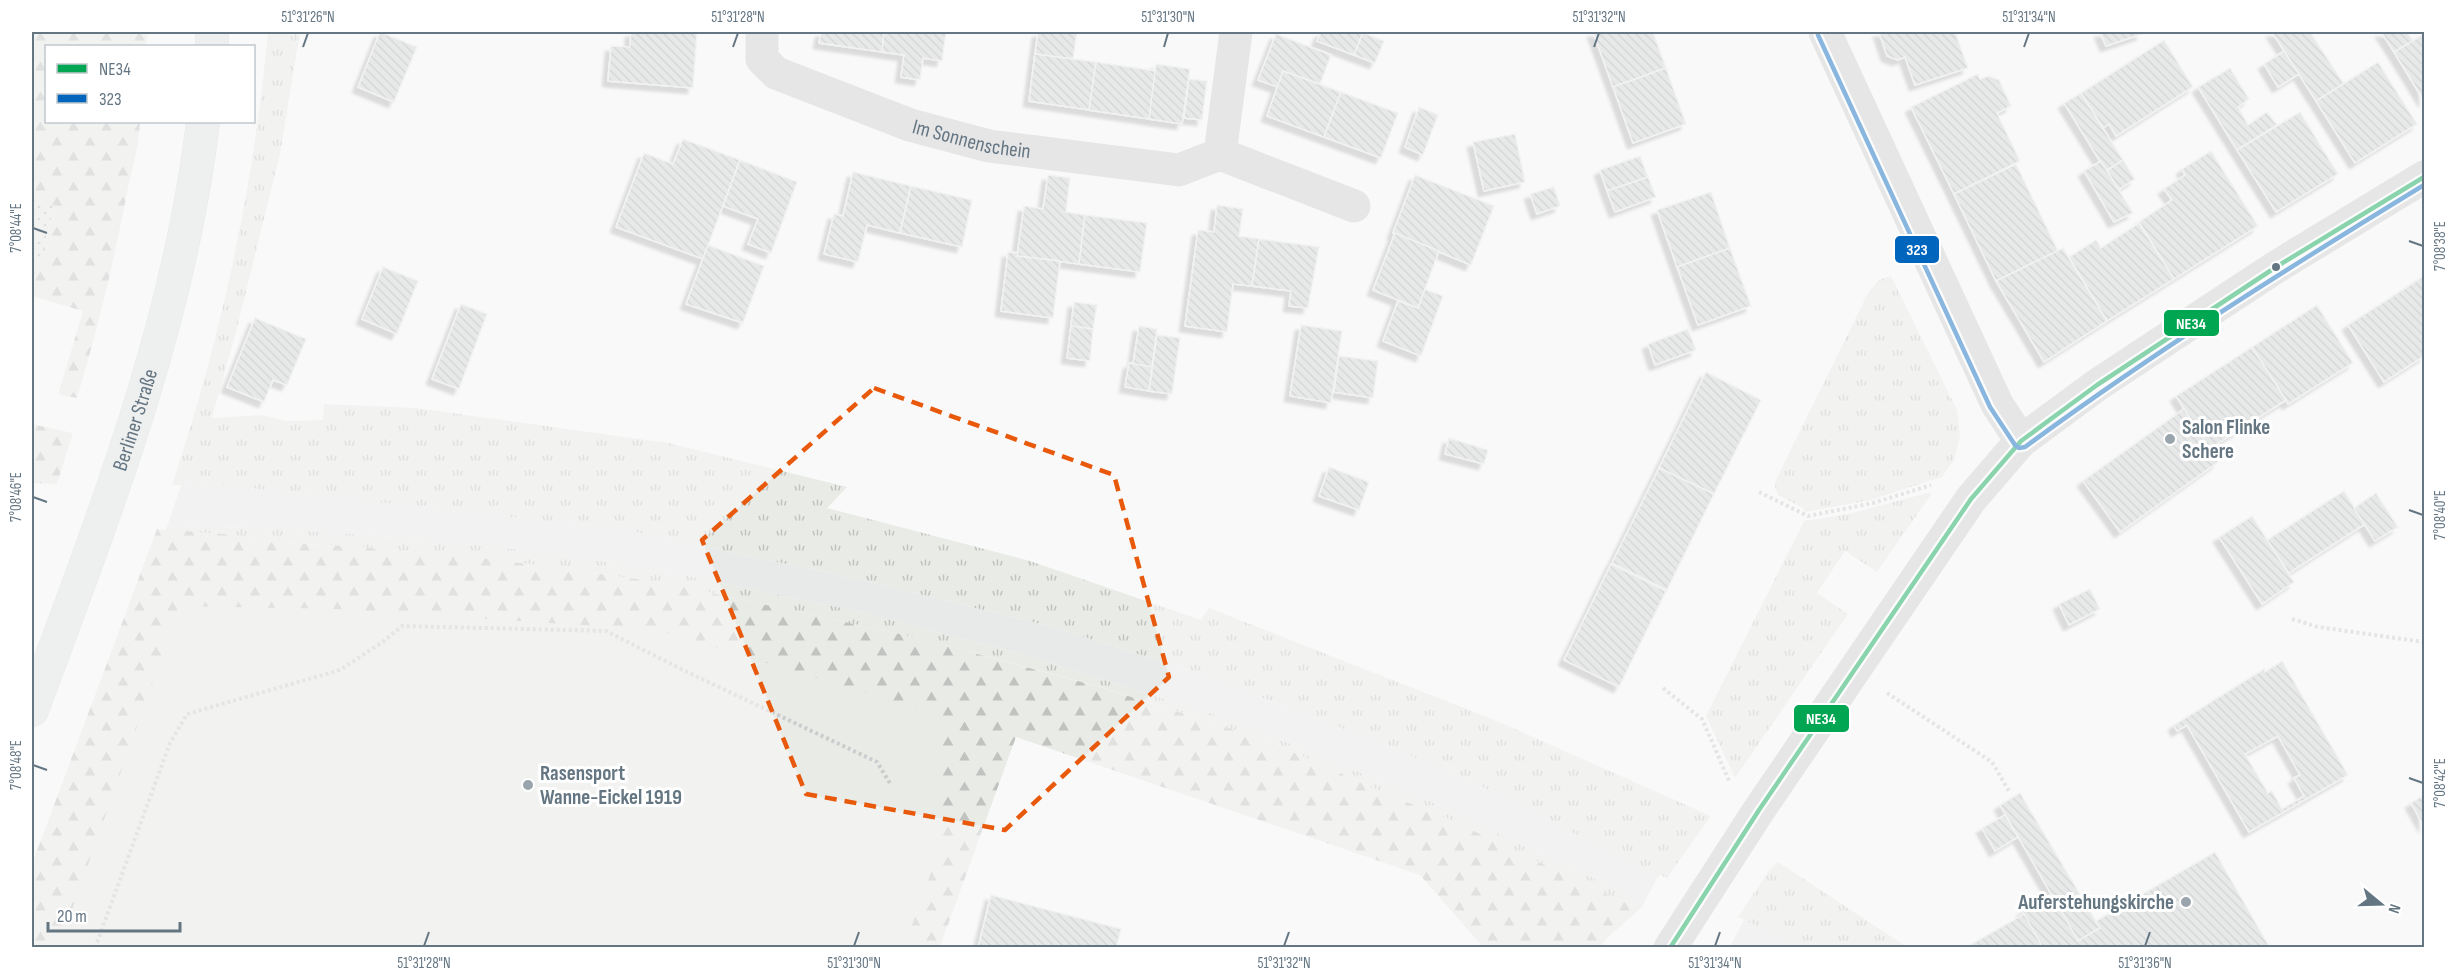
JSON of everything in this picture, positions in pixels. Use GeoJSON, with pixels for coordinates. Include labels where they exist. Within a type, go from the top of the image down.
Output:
{"type":"FeatureCollection","features":[{"type":"Feature","properties":{"kind":"main road","name":"Berliner Straße"},"geometry":{"type":"LineString","coordinates":[[32,710],[134,428],[164,325],[187,227],[203,123]]}},
{"type":"Feature","properties":{"kind":"street","name":"Im Sonnenschein"},"geometry":{"type":"LineString","coordinates":[[762,32],[762,59],[776,73],[910,125],[966,140],[1047,155],[1179,170],[1220,154]]}},
{"type":"Feature","properties":{"kind":"street"},"geometry":{"type":"LineString","coordinates":[[1236,32],[1220,154],[1354,206]]}},
{"type":"Feature","properties":{"kind":"street"},"geometry":{"type":"LineString","coordinates":[[1825,32],[1997,404],[2021,441]]}},
{"type":"Feature","properties":{"kind":"street"},"geometry":{"type":"LineString","coordinates":[[1670,948],[1759,810],[1971,499],[2021,441],[2097,385],[2276,267],[2424,177]]}},
{"type":"Feature","properties":{"kind":"path"},"geometry":{"type":"LineString","coordinates":[[1759,492],[1809,516],[1873,503],[1943,481],[1971,499]]}},
{"type":"Feature","properties":{"kind":"path"},"geometry":{"type":"LineString","coordinates":[[2292,619],[2318,627],[2424,642]]}},
{"type":"Feature","properties":{"kind":"path"},"geometry":{"type":"LineString","coordinates":[[95,948],[170,743],[188,714],[340,670],[384,641],[402,626],[606,631],[877,762],[891,785]]}},
{"type":"Feature","properties":{"kind":"path"},"geometry":{"type":"LineString","coordinates":[[1853,672],[1992,762],[2010,793]]}},
{"type":"Feature","properties":{"kind":"path"},"geometry":{"type":"LineString","coordinates":[[1663,688],[1702,719],[1732,788],[1759,810]]}},
{"type":"Feature","properties":{"kind":"highlighted area"},"geometry":{"type":"Polygon","coordinates":[[[874,388],[1114,475],[1169,677],[1005,830],[806,794],[702,540],[874,388]]]}},
{"type":"Feature","properties":{"kind":"shaded area"},"geometry":{"type":"Polygon","coordinates":[[[182,483],[232,486],[622,529],[862,580],[1053,627],[1197,673],[1386,745],[1512,800],[1657,878],[1642,907],[1625,893],[1429,801],[1232,720],[1018,653],[857,611],[673,573],[551,553],[397,537],[259,528],[173,526],[170,532],[165,532],[182,483]]]}},
{"type":"Feature","properties":{"kind":"shaded area"},"geometry":{"type":"Polygon","coordinates":[[[1744,920],[1790,940],[1802,947],[1729,948],[1744,920]]]}},
{"type":"Feature","properties":{"kind":"green space"},"geometry":{"type":"Polygon","coordinates":[[[32,32],[148,32],[146,45],[45,45],[45,123],[140,123],[110,274],[77,398],[60,395],[59,392],[83,311],[32,296],[32,286],[55,207],[32,198],[32,32]]]}},
{"type":"Feature","properties":{"kind":"green space"},"geometry":{"type":"Polygon","coordinates":[[[268,32],[300,32],[280,154],[212,418],[262,415],[287,421],[323,420],[324,404],[416,408],[668,443],[847,487],[827,508],[1030,561],[1201,620],[1209,608],[1497,721],[1711,816],[1667,878],[1660,875],[1657,878],[1512,800],[1386,745],[1197,673],[1053,627],[862,580],[622,529],[232,486],[183,483],[172,485],[206,374],[233,261],[254,147],[268,32]]]}},
{"type":"Feature","properties":{"kind":"green space"},"geometry":{"type":"Polygon","coordinates":[[[32,198],[55,206],[32,286],[32,198]]]}},
{"type":"Feature","properties":{"kind":"green space"},"geometry":{"type":"Polygon","coordinates":[[[1891,276],[1957,410],[1960,436],[1954,460],[1942,477],[1871,500],[1805,512],[1803,508],[1778,495],[1774,484],[1868,293],[1879,280],[1891,276]]]}},
{"type":"Feature","properties":{"kind":"green space"},"geometry":{"type":"Polygon","coordinates":[[[32,424],[73,433],[57,484],[32,483],[32,424]]]}},
{"type":"Feature","properties":{"kind":"green space"},"geometry":{"type":"Polygon","coordinates":[[[1932,493],[1877,572],[1845,551],[1817,593],[1848,614],[1735,778],[1706,716],[1804,521],[1848,514],[1932,493]]]}},
{"type":"Feature","properties":{"kind":"green space"},"geometry":{"type":"Polygon","coordinates":[[[172,526],[259,528],[397,537],[551,553],[673,573],[857,611],[1018,653],[1232,720],[1429,801],[1625,893],[1642,907],[1636,907],[1612,897],[1451,820],[1241,732],[1101,687],[918,638],[665,583],[491,559],[346,546],[241,541],[236,535],[170,532],[172,526]]]}},
{"type":"Feature","properties":{"kind":"green space"},"geometry":{"type":"Polygon","coordinates":[[[157,529],[236,535],[241,541],[346,546],[491,559],[665,583],[918,638],[1100,687],[1241,732],[1451,820],[1612,897],[1636,907],[1642,907],[1605,940],[1601,947],[1483,947],[1420,875],[1016,737],[940,947],[904,947],[937,855],[414,615],[332,609],[180,607],[59,947],[32,948],[32,864],[157,529]]]}},
{"type":"Feature","properties":{"kind":"green space","name":"Rasensport Wanne-Eickel 1919"},"geometry":{"type":"Polygon","coordinates":[[[180,606],[332,609],[657,630],[941,715],[937,855],[904,947],[59,947],[180,606]]]}},
{"type":"Feature","properties":{"kind":"green space"},"geometry":{"type":"Polygon","coordinates":[[[1778,862],[1907,947],[1802,947],[1738,917],[1768,872],[1778,862]]]}},
{"type":"Feature","properties":{"kind":"building"},"geometry":{"type":"Polygon","coordinates":[[[380,32],[417,47],[394,102],[358,87],[380,32]]]}},
{"type":"Feature","properties":{"kind":"building"},"geometry":{"type":"Polygon","coordinates":[[[631,32],[697,32],[693,88],[608,81],[611,46],[630,47],[631,32]]]}},
{"type":"Feature","properties":{"kind":"building"},"geometry":{"type":"Polygon","coordinates":[[[821,32],[884,32],[882,52],[819,43],[821,32]]]}},
{"type":"Feature","properties":{"kind":"building"},"geometry":{"type":"Polygon","coordinates":[[[884,32],[946,32],[942,61],[923,58],[920,80],[901,77],[904,55],[882,52],[884,32]]]}},
{"type":"Feature","properties":{"kind":"building"},"geometry":{"type":"Polygon","coordinates":[[[1038,32],[1077,32],[1073,59],[1035,54],[1038,32]]]}},
{"type":"Feature","properties":{"kind":"building"},"geometry":{"type":"Polygon","coordinates":[[[1321,32],[1363,33],[1354,55],[1317,41],[1321,32]]]}},
{"type":"Feature","properties":{"kind":"building"},"geometry":{"type":"Polygon","coordinates":[[[1593,32],[1653,32],[1666,68],[1613,87],[1593,32]]]}},
{"type":"Feature","properties":{"kind":"building"},"geometry":{"type":"Polygon","coordinates":[[[1879,32],[1955,32],[1968,68],[1915,85],[1905,57],[1898,60],[1887,56],[1879,32]]]}},
{"type":"Feature","properties":{"kind":"building"},"geometry":{"type":"Polygon","coordinates":[[[2100,32],[2141,32],[2142,34],[2106,46],[2100,32]]]}},
{"type":"Feature","properties":{"kind":"building"},"geometry":{"type":"Polygon","coordinates":[[[2272,32],[2310,32],[2344,84],[2316,101],[2272,32]]]}},
{"type":"Feature","properties":{"kind":"building"},"geometry":{"type":"Polygon","coordinates":[[[2381,32],[2407,32],[2413,41],[2394,52],[2381,32]]]}},
{"type":"Feature","properties":{"kind":"building"},"geometry":{"type":"Polygon","coordinates":[[[1363,33],[1384,41],[1375,63],[1354,55],[1363,33]]]}},
{"type":"Feature","properties":{"kind":"building"},"geometry":{"type":"Polygon","coordinates":[[[1276,34],[1331,55],[1320,84],[1283,71],[1278,87],[1258,80],[1276,34]]]}},
{"type":"Feature","properties":{"kind":"building"},"geometry":{"type":"Polygon","coordinates":[[[2424,34],[2424,101],[2394,52],[2424,34]]]}},
{"type":"Feature","properties":{"kind":"building"},"geometry":{"type":"Polygon","coordinates":[[[2164,40],[2193,87],[2116,136],[2109,124],[2103,128],[2081,93],[2164,40]]]}},
{"type":"Feature","properties":{"kind":"building"},"geometry":{"type":"Polygon","coordinates":[[[2284,51],[2299,74],[2278,87],[2264,64],[2284,51]]]}},
{"type":"Feature","properties":{"kind":"building"},"geometry":{"type":"Polygon","coordinates":[[[1035,54],[1096,62],[1089,110],[1029,101],[1035,54]]]}},
{"type":"Feature","properties":{"kind":"building"},"geometry":{"type":"Polygon","coordinates":[[[1096,62],[1156,71],[1149,119],[1089,110],[1096,62]]]}},
{"type":"Feature","properties":{"kind":"building"},"geometry":{"type":"Polygon","coordinates":[[[2378,62],[2417,124],[2355,163],[2316,101],[2378,62]]]}},
{"type":"Feature","properties":{"kind":"building"},"geometry":{"type":"Polygon","coordinates":[[[1156,64],[1190,69],[1182,124],[1149,119],[1156,64]]]}},
{"type":"Feature","properties":{"kind":"building"},"geometry":{"type":"Polygon","coordinates":[[[1666,68],[1686,124],[1633,143],[1613,87],[1666,68]]]}},
{"type":"Feature","properties":{"kind":"building"},"geometry":{"type":"Polygon","coordinates":[[[2230,68],[2249,99],[2238,107],[2248,125],[2267,112],[2277,125],[2237,150],[2198,87],[2230,68]]]}},
{"type":"Feature","properties":{"kind":"building"},"geometry":{"type":"Polygon","coordinates":[[[1283,71],[1341,92],[1324,137],[1267,116],[1283,71]]]}},
{"type":"Feature","properties":{"kind":"building"},"geometry":{"type":"Polygon","coordinates":[[[1978,74],[1980,79],[1989,76],[1999,80],[2011,106],[1997,113],[2020,161],[1954,194],[1911,107],[1978,74]]]}},
{"type":"Feature","properties":{"kind":"building"},"geometry":{"type":"Polygon","coordinates":[[[1189,79],[1207,81],[1202,120],[1184,118],[1189,79]]]}},
{"type":"Feature","properties":{"kind":"building"},"geometry":{"type":"Polygon","coordinates":[[[1341,92],[1398,113],[1381,158],[1324,137],[1341,92]]]}},
{"type":"Feature","properties":{"kind":"building"},"geometry":{"type":"Polygon","coordinates":[[[2081,93],[2123,160],[2106,171],[2064,103],[2081,93]]]}},
{"type":"Feature","properties":{"kind":"building"},"geometry":{"type":"Polygon","coordinates":[[[1419,107],[1438,115],[1423,155],[1405,147],[1419,107]]]}},
{"type":"Feature","properties":{"kind":"building"},"geometry":{"type":"Polygon","coordinates":[[[2300,112],[2338,174],[2276,212],[2237,150],[2300,112]]]}},
{"type":"Feature","properties":{"kind":"building"},"geometry":{"type":"Polygon","coordinates":[[[1515,134],[1525,182],[1484,191],[1473,142],[1515,134]]]}},
{"type":"Feature","properties":{"kind":"building"},"geometry":{"type":"Polygon","coordinates":[[[683,139],[740,160],[703,259],[616,227],[644,153],[673,164],[683,139]]]}},
{"type":"Feature","properties":{"kind":"building"},"geometry":{"type":"Polygon","coordinates":[[[2211,151],[2258,226],[2174,279],[2139,222],[2172,200],[2164,189],[2185,175],[2182,169],[2211,151]]]}},
{"type":"Feature","properties":{"kind":"building"},"geometry":{"type":"Polygon","coordinates":[[[1640,156],[1648,177],[1607,191],[1600,170],[1640,156]]]}},
{"type":"Feature","properties":{"kind":"building"},"geometry":{"type":"Polygon","coordinates":[[[740,160],[797,182],[771,253],[748,244],[758,219],[723,206],[740,160]]]}},
{"type":"Feature","properties":{"kind":"building"},"geometry":{"type":"Polygon","coordinates":[[[2123,160],[2135,179],[2118,190],[2106,171],[2123,160]]]}},
{"type":"Feature","properties":{"kind":"building"},"geometry":{"type":"Polygon","coordinates":[[[2101,161],[2133,213],[2114,222],[2084,171],[2101,161]]]}},
{"type":"Feature","properties":{"kind":"building"},"geometry":{"type":"Polygon","coordinates":[[[2016,164],[2058,251],[1996,281],[1954,194],[2016,164]]]}},
{"type":"Feature","properties":{"kind":"building"},"geometry":{"type":"Polygon","coordinates":[[[853,172],[911,186],[900,233],[867,225],[858,262],[824,254],[834,214],[843,216],[853,172]]]}},
{"type":"Feature","properties":{"kind":"building"},"geometry":{"type":"Polygon","coordinates":[[[1048,175],[1070,178],[1066,212],[1085,215],[1079,264],[1017,256],[1024,206],[1043,209],[1048,175]]]}},
{"type":"Feature","properties":{"kind":"building"},"geometry":{"type":"Polygon","coordinates":[[[1415,175],[1494,206],[1471,265],[1393,233],[1415,175]]]}},
{"type":"Feature","properties":{"kind":"building"},"geometry":{"type":"Polygon","coordinates":[[[1648,177],[1656,197],[1615,212],[1607,191],[1648,177]]]}},
{"type":"Feature","properties":{"kind":"building"},"geometry":{"type":"Polygon","coordinates":[[[911,186],[972,200],[962,247],[900,233],[911,186]]]}},
{"type":"Feature","properties":{"kind":"building"},"geometry":{"type":"Polygon","coordinates":[[[1554,187],[1560,206],[1537,214],[1530,194],[1554,187]]]}},
{"type":"Feature","properties":{"kind":"building"},"geometry":{"type":"Polygon","coordinates":[[[1711,192],[1730,248],[1677,267],[1657,210],[1711,192]]]}},
{"type":"Feature","properties":{"kind":"building"},"geometry":{"type":"Polygon","coordinates":[[[1217,205],[1243,209],[1239,236],[1259,239],[1252,286],[1233,284],[1227,332],[1185,326],[1198,230],[1214,232],[1217,205]]]}},
{"type":"Feature","properties":{"kind":"building"},"geometry":{"type":"Polygon","coordinates":[[[1085,215],[1147,223],[1140,272],[1079,264],[1085,215]]]}},
{"type":"Feature","properties":{"kind":"building"},"geometry":{"type":"Polygon","coordinates":[[[2139,223],[2174,279],[2107,321],[2069,257],[2096,240],[2101,248],[2139,223]]]}},
{"type":"Feature","properties":{"kind":"building"},"geometry":{"type":"Polygon","coordinates":[[[1395,233],[1439,251],[1418,308],[1373,290],[1395,233]]]}},
{"type":"Feature","properties":{"kind":"building"},"geometry":{"type":"Polygon","coordinates":[[[1259,239],[1319,247],[1308,308],[1289,306],[1291,291],[1252,286],[1259,239]]]}},
{"type":"Feature","properties":{"kind":"building"},"geometry":{"type":"Polygon","coordinates":[[[708,245],[764,266],[743,323],[686,304],[708,245]]]}},
{"type":"Feature","properties":{"kind":"building"},"geometry":{"type":"Polygon","coordinates":[[[1730,248],[1751,306],[1698,325],[1677,267],[1730,248]]]}},
{"type":"Feature","properties":{"kind":"building"},"geometry":{"type":"Polygon","coordinates":[[[2063,248],[2107,321],[2044,362],[1996,281],[2063,248]]]}},
{"type":"Feature","properties":{"kind":"building"},"geometry":{"type":"Polygon","coordinates":[[[1008,252],[1018,253],[1017,256],[1060,261],[1053,318],[1001,311],[1008,252]]]}},
{"type":"Feature","properties":{"kind":"building"},"geometry":{"type":"Polygon","coordinates":[[[383,267],[418,281],[397,334],[362,319],[383,267]]]}},
{"type":"Feature","properties":{"kind":"building"},"geometry":{"type":"Polygon","coordinates":[[[2424,276],[2424,356],[2384,382],[2348,325],[2424,276]]]}},
{"type":"Feature","properties":{"kind":"building"},"geometry":{"type":"Polygon","coordinates":[[[1425,289],[1443,296],[1421,356],[1383,341],[1398,301],[1418,308],[1425,289]]]}},
{"type":"Feature","properties":{"kind":"building"},"geometry":{"type":"Polygon","coordinates":[[[1074,302],[1097,305],[1093,329],[1071,326],[1074,302]]]}},
{"type":"Feature","properties":{"kind":"building"},"geometry":{"type":"Polygon","coordinates":[[[461,304],[487,314],[459,389],[432,379],[461,304]]]}},
{"type":"Feature","properties":{"kind":"building"},"geometry":{"type":"Polygon","coordinates":[[[2317,305],[2353,363],[2288,404],[2252,347],[2317,305]]]}},
{"type":"Feature","properties":{"kind":"building"},"geometry":{"type":"Polygon","coordinates":[[[255,318],[306,339],[287,385],[273,380],[264,402],[227,387],[255,318]]]}},
{"type":"Feature","properties":{"kind":"building"},"geometry":{"type":"Polygon","coordinates":[[[1301,325],[1342,331],[1331,403],[1290,396],[1301,325]]]}},
{"type":"Feature","properties":{"kind":"building"},"geometry":{"type":"Polygon","coordinates":[[[1071,326],[1093,329],[1090,361],[1067,358],[1071,326]]]}},
{"type":"Feature","properties":{"kind":"building"},"geometry":{"type":"Polygon","coordinates":[[[1139,326],[1157,329],[1152,367],[1133,364],[1139,326]]]}},
{"type":"Feature","properties":{"kind":"building"},"geometry":{"type":"Polygon","coordinates":[[[1688,329],[1696,350],[1655,365],[1648,344],[1688,329]]]}},
{"type":"Feature","properties":{"kind":"building"},"geometry":{"type":"Polygon","coordinates":[[[1157,335],[1180,338],[1172,394],[1149,391],[1157,335]]]}},
{"type":"Feature","properties":{"kind":"building"},"geometry":{"type":"Polygon","coordinates":[[[2252,347],[2286,400],[2209,449],[2176,396],[2252,347]]]}},
{"type":"Feature","properties":{"kind":"building"},"geometry":{"type":"Polygon","coordinates":[[[1339,356],[1378,361],[1373,398],[1334,392],[1339,356]]]}},
{"type":"Feature","properties":{"kind":"building"},"geometry":{"type":"Polygon","coordinates":[[[1129,363],[1152,367],[1149,391],[1125,387],[1129,363]]]}},
{"type":"Feature","properties":{"kind":"building"},"geometry":{"type":"Polygon","coordinates":[[[1706,372],[1761,400],[1714,494],[1659,468],[1706,372]]]}},
{"type":"Feature","properties":{"kind":"building"},"geometry":{"type":"Polygon","coordinates":[[[2184,409],[2218,462],[2120,532],[2083,481],[2184,409]]]}},
{"type":"Feature","properties":{"kind":"building"},"geometry":{"type":"Polygon","coordinates":[[[1449,438],[1488,450],[1484,464],[1445,454],[1449,438]]]}},
{"type":"Feature","properties":{"kind":"building"},"geometry":{"type":"Polygon","coordinates":[[[1329,467],[1369,482],[1359,510],[1319,496],[1329,467]]]}},
{"type":"Feature","properties":{"kind":"building"},"geometry":{"type":"Polygon","coordinates":[[[1659,468],[1714,494],[1667,590],[1612,563],[1659,468]]]}},
{"type":"Feature","properties":{"kind":"building"},"geometry":{"type":"Polygon","coordinates":[[[2344,491],[2365,524],[2289,573],[2267,540],[2344,491]]]}},
{"type":"Feature","properties":{"kind":"building"},"geometry":{"type":"Polygon","coordinates":[[[2376,493],[2398,527],[2375,541],[2354,508],[2376,493]]]}},
{"type":"Feature","properties":{"kind":"building"},"geometry":{"type":"Polygon","coordinates":[[[2252,516],[2294,582],[2262,604],[2219,537],[2252,516]]]}},
{"type":"Feature","properties":{"kind":"building"},"geometry":{"type":"Polygon","coordinates":[[[1611,564],[1666,591],[1619,687],[1564,660],[1611,564]]]}},
{"type":"Feature","properties":{"kind":"building"},"geometry":{"type":"Polygon","coordinates":[[[2090,589],[2100,609],[2069,625],[2059,604],[2090,589]]]}},
{"type":"Feature","properties":{"kind":"building"},"geometry":{"type":"Polygon","coordinates":[[[2282,661],[2348,775],[2249,832],[2187,725],[2177,731],[2174,725],[2264,669],[2265,672],[2282,661]],[[2278,736],[2245,754],[2268,793],[2272,791],[2282,809],[2304,796],[2294,778],[2300,775],[2278,736]]]}},
{"type":"Feature","properties":{"kind":"building"},"geometry":{"type":"Polygon","coordinates":[[[2020,793],[2100,928],[2078,941],[2000,805],[2020,793]]]}},
{"type":"Feature","properties":{"kind":"building"},"geometry":{"type":"Polygon","coordinates":[[[2424,795],[2424,826],[2411,803],[2424,795]]]}},
{"type":"Feature","properties":{"kind":"building"},"geometry":{"type":"Polygon","coordinates":[[[2005,815],[2018,837],[1995,851],[1982,828],[2005,815]]]}},
{"type":"Feature","properties":{"kind":"building","name":"Auferstehungskirche"},"geometry":{"type":"Polygon","coordinates":[[[2215,852],[2270,948],[2043,948],[2022,911],[2052,894],[2078,941],[2100,928],[2096,921],[2215,852]]]}},
{"type":"Feature","properties":{"kind":"building"},"geometry":{"type":"Polygon","coordinates":[[[991,895],[1121,929],[1116,948],[978,948],[991,895]]]}},
{"type":"Feature","properties":{"kind":"building"},"geometry":{"type":"Polygon","coordinates":[[[2024,914],[2043,948],[1965,948],[2024,914]]]}},
{"type":"Feature","properties":{"kind":"transit line","name":"323"},"geometry":{"type":"LineString","coordinates":[[1818,35],[1990,407],[2019,448],[2025,447],[2222,312],[2424,185]]}},
{"type":"Feature","properties":{"kind":"transit line","name":"NE34"},"geometry":{"type":"LineString","coordinates":[[1670,948],[1759,810],[1971,499],[2021,441],[2097,385],[2276,267],[2424,177]]}},
{"type":"Feature","properties":{"kind":"place","name":"Salon Flinke Schere"},"geometry":{"type":"Point","coordinates":[2170,439]}},
{"type":"Feature","properties":{"kind":"place","name":"Rasensport Wanne-Eickel 1919"},"geometry":{"type":"Point","coordinates":[528,785]}},
{"type":"Feature","properties":{"kind":"place","name":"Auferstehungskirche"},"geometry":{"type":"Point","coordinates":[2186,902]}}]}
